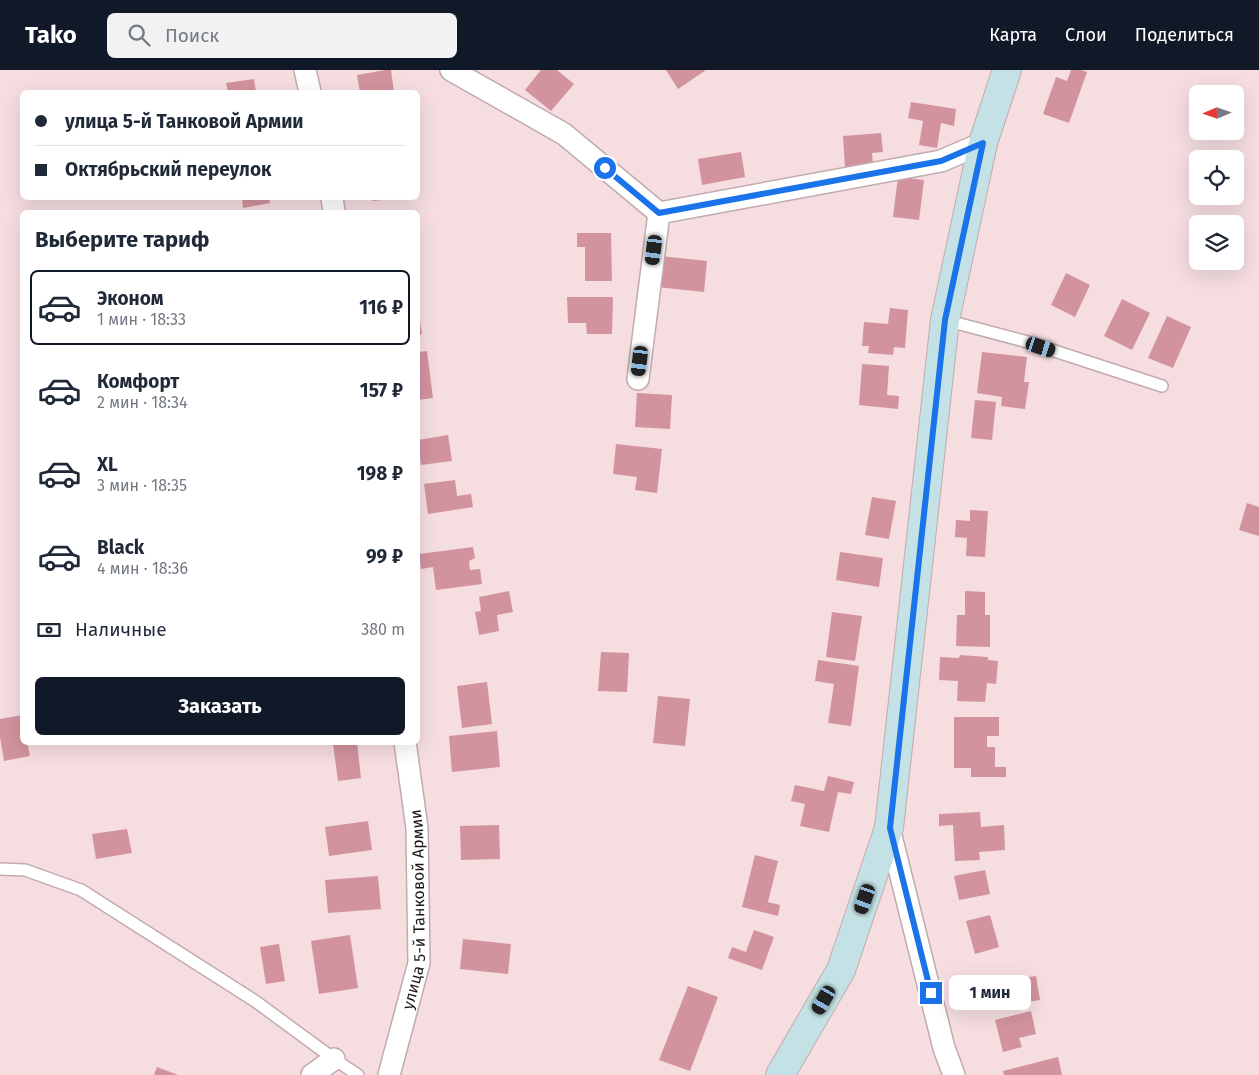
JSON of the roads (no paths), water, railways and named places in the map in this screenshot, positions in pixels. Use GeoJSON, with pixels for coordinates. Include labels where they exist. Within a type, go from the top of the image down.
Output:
{"type":"FeatureCollection","features":[{"type":"Feature","properties":{"kind":"street"},"geometry":{"type":"LineString","coordinates":[[304,70],[309,90]]}},
{"type":"Feature","properties":{"kind":"street"},"geometry":{"type":"LineString","coordinates":[[451,70],[564,134],[659,213]]}},
{"type":"Feature","properties":{"kind":"street"},"geometry":{"type":"LineString","coordinates":[[780,1075],[841,970],[890,828],[945,320],[983,143],[1007,70]]}},
{"type":"Feature","properties":{"kind":"street"},"geometry":{"type":"LineString","coordinates":[[659,213],[941,161],[983,143]]}},
{"type":"Feature","properties":{"kind":"street"},"geometry":{"type":"LineString","coordinates":[[638,379],[659,213]]}},
{"type":"Feature","properties":{"kind":"street","name":"улица 5-й Танковой Армии"},"geometry":{"type":"LineString","coordinates":[[389,1075],[419,963],[417,828],[405,745]]}},
{"type":"Feature","properties":{"kind":"street"},"geometry":{"type":"LineString","coordinates":[[890,828],[944,1048],[954,1075]]}},
{"type":"Feature","properties":{"kind":"street"},"geometry":{"type":"LineString","coordinates":[[312,1075],[334,1059]]}},
{"type":"Feature","properties":{"kind":"lane"},"geometry":{"type":"LineString","coordinates":[[945,320],[1024,341],[1162,386]]}},
{"type":"Feature","properties":{"kind":"lane"},"geometry":{"type":"LineString","coordinates":[[0,869],[25,870],[81,890],[255,1001],[358,1075]]}}]}
